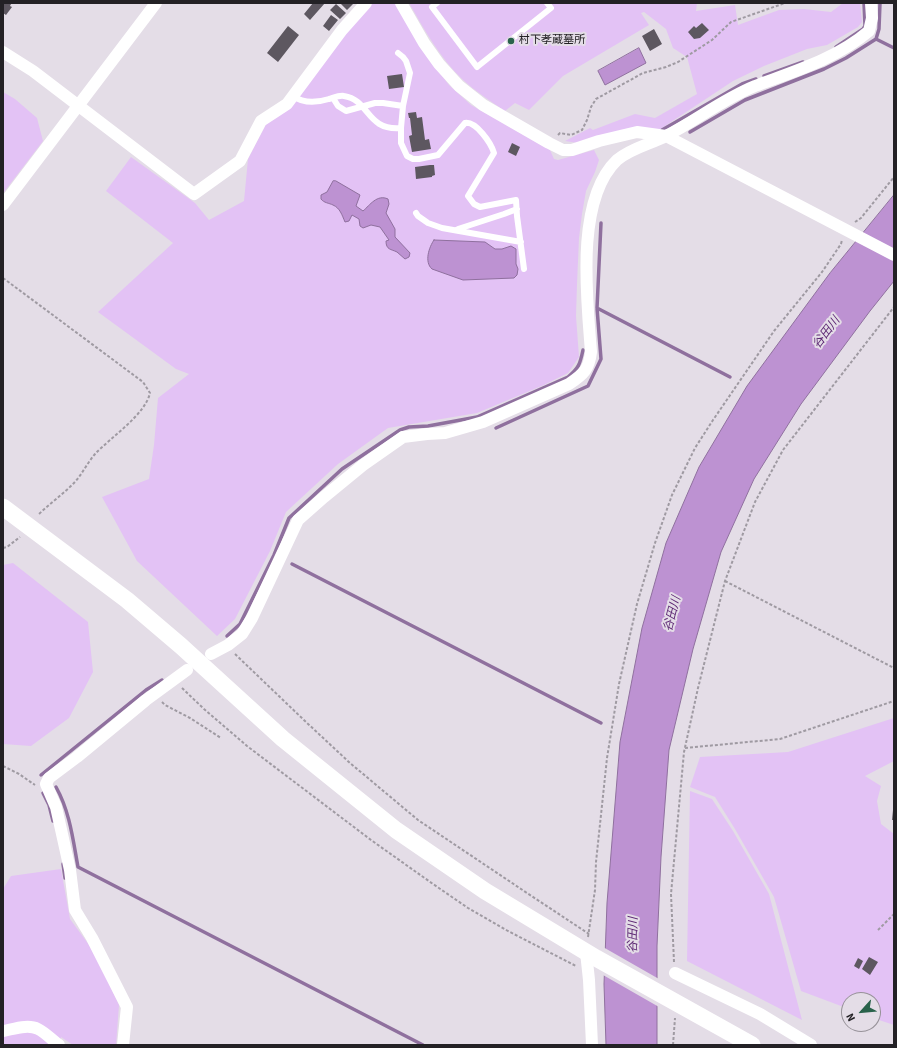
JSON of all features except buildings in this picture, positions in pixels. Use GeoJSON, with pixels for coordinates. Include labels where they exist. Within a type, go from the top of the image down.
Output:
{"type":"FeatureCollection","features":[{"type":"Feature","properties":{"kind":"street"},"geometry":{"type":"LineString","coordinates":[[3,205],[156,3]]}},
{"type":"Feature","properties":{"kind":"street"},"geometry":{"type":"LineString","coordinates":[[3,52],[33,71],[79,105],[194,194],[240,161],[261,121],[287,104],[342,30],[366,3]]}},
{"type":"Feature","properties":{"kind":"street"},"geometry":{"type":"LineString","coordinates":[[401,3],[424,43],[439,64],[459,86],[496,114],[553,145],[564,150],[572,150],[599,141],[637,132],[666,136],[844,228],[894,256]]}},
{"type":"Feature","properties":{"kind":"street"},"geometry":{"type":"LineString","coordinates":[[211,654],[228,646],[242,634],[252,618],[298,520],[324,496],[363,465],[403,437],[427,434],[445,434],[483,422],[569,384],[586,371],[590,361],[591,352],[585,281],[588,233],[596,194],[602,180],[618,159],[634,150],[666,136],[726,99],[742,91],[825,59],[843,49],[869,31],[872,18],[871,3]]}},
{"type":"Feature","properties":{"kind":"street"},"geometry":{"type":"LineString","coordinates":[[3,507],[127,600],[181,646],[283,739],[396,830],[590,960],[672,1000],[752,1045]]}},
{"type":"Feature","properties":{"kind":"street"},"geometry":{"type":"LineString","coordinates":[[123,1045],[127,1007],[92,938],[75,910],[70,870],[56,807],[46,784],[49,778],[77,758],[154,694],[187,670]]}},
{"type":"Feature","properties":{"kind":"street"},"geometry":{"type":"LineString","coordinates":[[590,960],[592,1045]]}},
{"type":"Feature","properties":{"kind":"street"},"geometry":{"type":"LineString","coordinates":[[675,973],[760,1014],[810,1045]]}},
{"type":"Feature","properties":{"kind":"street"},"geometry":{"type":"LineString","coordinates":[[3,1031],[34,1027],[60,1045]]}},
{"type":"Feature","properties":{"kind":"lane"},"geometry":{"type":"LineString","coordinates":[[437,3],[432,7],[477,67],[551,8],[547,3]]}},
{"type":"Feature","properties":{"kind":"lane"},"geometry":{"type":"LineString","coordinates":[[398,53],[406,61],[410,73],[403,106],[401,128],[401,143],[407,156],[413,159],[419,159],[438,155],[465,123],[469,122],[474,125],[492,146],[494,153],[468,196],[474,204],[480,207],[516,200],[524,269]]}},
{"type":"Feature","properties":{"kind":"lane"},"geometry":{"type":"LineString","coordinates":[[293,96],[306,102],[343,96],[363,106],[378,124],[387,128],[401,128]]}},
{"type":"Feature","properties":{"kind":"lane"},"geometry":{"type":"LineString","coordinates":[[334,98],[338,106],[346,111],[375,103],[403,106]]}},
{"type":"Feature","properties":{"kind":"lane"},"geometry":{"type":"LineString","coordinates":[[457,230],[517,209]]}},
{"type":"Feature","properties":{"kind":"lane"},"geometry":{"type":"LineString","coordinates":[[416,213],[428,223],[521,242]]}},
{"type":"Feature","properties":{"kind":"path"},"geometry":{"type":"LineString","coordinates":[[553,145],[560,133],[571,135],[582,130],[596,98],[643,73],[678,62],[712,40],[731,22],[785,3]]}},
{"type":"Feature","properties":{"kind":"path"},"geometry":{"type":"LineString","coordinates":[[173,680],[204,710],[258,755],[371,840],[468,908],[571,965],[590,960],[589,934],[595,890],[596,862],[607,758],[619,684],[637,604],[655,543],[672,495],[695,448],[713,420],[774,331],[822,272],[841,244],[844,228],[861,218],[894,177]]}},
{"type":"Feature","properties":{"kind":"path"},"geometry":{"type":"LineString","coordinates":[[3,278],[143,382],[150,393],[149,400],[142,410],[94,455],[84,472],[73,484],[34,519],[24,534],[7,547],[3,548]]}},
{"type":"Feature","properties":{"kind":"path"},"geometry":{"type":"LineString","coordinates":[[675,973],[671,894],[685,748],[700,680],[725,581],[755,502],[783,450],[894,307]]}},
{"type":"Feature","properties":{"kind":"path"},"geometry":{"type":"LineString","coordinates":[[725,581],[894,668]]}},
{"type":"Feature","properties":{"kind":"path"},"geometry":{"type":"LineString","coordinates":[[228,646],[345,758],[418,820],[589,934]]}},
{"type":"Feature","properties":{"kind":"path"},"geometry":{"type":"LineString","coordinates":[[154,694],[164,705],[190,718],[221,738]]}},
{"type":"Feature","properties":{"kind":"path"},"geometry":{"type":"LineString","coordinates":[[685,748],[780,739],[894,701]]}},
{"type":"Feature","properties":{"kind":"path"},"geometry":{"type":"LineString","coordinates":[[3,766],[19,774],[36,786],[46,784]]}},
{"type":"Feature","properties":{"kind":"path"},"geometry":{"type":"LineString","coordinates":[[878,930],[894,914]]}},
{"type":"Feature","properties":{"kind":"path"},"geometry":{"type":"LineString","coordinates":[[672,1000],[673,1045]]}},
{"type":"Feature","properties":{"kind":"shaded area"},"geometry":{"type":"Polygon","coordinates":[[[371,3],[395,3],[425,53],[449,85],[471,105],[550,150],[554,159],[558,160],[594,150],[599,160],[586,191],[579,238],[576,316],[579,357],[568,373],[544,385],[477,413],[388,428],[338,464],[286,512],[270,551],[235,619],[217,636],[137,561],[102,497],[149,479],[154,445],[158,398],[189,374],[176,369],[98,312],[173,243],[106,191],[131,157],[195,203],[209,220],[244,201],[248,159],[267,122],[371,3]]]}},
{"type":"Feature","properties":{"kind":"shaded area"},"geometry":{"type":"Polygon","coordinates":[[[409,3],[697,3],[696,11],[735,5],[738,25],[779,10],[804,9],[831,12],[843,3],[860,3],[862,22],[858,27],[827,45],[807,49],[764,66],[733,81],[659,130],[578,143],[565,141],[590,128],[593,130],[635,114],[655,118],[697,94],[687,57],[673,48],[666,29],[644,12],[641,13],[649,25],[563,76],[529,110],[515,103],[505,111],[472,88],[454,71],[433,43],[409,3]]]}},
{"type":"Feature","properties":{"kind":"shaded area"},"geometry":{"type":"Polygon","coordinates":[[[3,92],[15,99],[37,118],[43,141],[4,192],[3,92]]]}},
{"type":"Feature","properties":{"kind":"shaded area"},"geometry":{"type":"Polygon","coordinates":[[[13,563],[88,622],[93,672],[69,718],[31,746],[3,744],[3,565],[13,563]]]}},
{"type":"Feature","properties":{"kind":"shaded area"},"geometry":{"type":"Polygon","coordinates":[[[894,718],[894,761],[865,776],[881,786],[877,801],[881,824],[894,834],[894,1025],[881,1021],[881,992],[841,992],[841,1006],[801,991],[774,897],[715,797],[690,787],[700,757],[788,752],[894,718]]]}},
{"type":"Feature","properties":{"kind":"shaded area"},"geometry":{"type":"Polygon","coordinates":[[[690,791],[712,799],[733,831],[769,894],[802,1020],[687,961],[690,791]]]}},
{"type":"Feature","properties":{"kind":"shaded area"},"geometry":{"type":"Polygon","coordinates":[[[61,869],[70,919],[95,953],[119,1005],[116,1045],[73,1045],[61,1037],[60,1045],[3,1045],[3,889],[11,876],[61,869]]]}},
{"type":"Feature","properties":{"kind":"water"},"geometry":{"type":"Polygon","coordinates":[[[639,48],[646,63],[605,85],[598,71],[639,48]]]}},
{"type":"Feature","properties":{"kind":"water"},"geometry":{"type":"Polygon","coordinates":[[[333,181],[336,181],[360,195],[356,206],[363,211],[377,199],[388,199],[389,204],[386,213],[395,229],[395,237],[410,253],[409,257],[405,259],[397,252],[388,248],[386,241],[389,240],[380,227],[371,225],[363,228],[360,226],[359,219],[352,215],[349,221],[345,222],[337,208],[321,199],[321,195],[327,192],[333,181]]]}},
{"type":"Feature","properties":{"kind":"water","name":"谷田川"},"geometry":{"type":"Polygon","coordinates":[[[894,195],[894,281],[801,404],[754,479],[721,552],[693,649],[669,750],[661,857],[657,946],[657,1045],[606,1045],[604,984],[607,903],[620,742],[642,628],[666,543],[699,467],[747,386],[830,273],[894,195]]]}},
{"type":"Feature","properties":{"kind":"water"},"geometry":{"type":"Polygon","coordinates":[[[434,240],[485,242],[495,249],[502,249],[511,246],[516,249],[516,264],[518,269],[517,275],[514,278],[463,280],[432,269],[428,262],[428,254],[430,246],[434,240]]]}},
{"type":"Feature","properties":{"kind":"pier"},"geometry":{"type":"Polygon","coordinates":[[[603,947],[659,979],[659,1007],[603,975],[603,947]]]}},
{"type":"Feature","properties":{"kind":"waterway"},"geometry":{"type":"LineString","coordinates":[[836,47],[863,29],[865,26],[864,3]]}},
{"type":"Feature","properties":{"kind":"waterway"},"geometry":{"type":"LineString","coordinates":[[690,132],[745,100],[824,69],[846,58],[876,39],[879,29],[880,3]]}},
{"type":"Feature","properties":{"kind":"waterway"},"geometry":{"type":"LineString","coordinates":[[876,39],[894,48]]}},
{"type":"Feature","properties":{"kind":"waterway"},"geometry":{"type":"LineString","coordinates":[[764,76],[803,62]]}},
{"type":"Feature","properties":{"kind":"waterway"},"geometry":{"type":"LineString","coordinates":[[662,130],[742,84],[756,79]]}},
{"type":"Feature","properties":{"kind":"waterway"},"geometry":{"type":"LineString","coordinates":[[496,428],[588,386],[601,359],[597,308],[601,223]]}},
{"type":"Feature","properties":{"kind":"waterway"},"geometry":{"type":"LineString","coordinates":[[597,308],[730,377]]}},
{"type":"Feature","properties":{"kind":"waterway"},"geometry":{"type":"LineString","coordinates":[[227,636],[240,624],[274,555],[289,518],[342,469],[400,430],[409,427],[428,426],[477,417],[568,377],[575,371],[581,359],[583,350]]}},
{"type":"Feature","properties":{"kind":"waterway"},"geometry":{"type":"LineString","coordinates":[[292,564],[601,723]]}},
{"type":"Feature","properties":{"kind":"waterway"},"geometry":{"type":"LineString","coordinates":[[41,775],[146,690],[162,680]]}},
{"type":"Feature","properties":{"kind":"waterway"},"geometry":{"type":"LineString","coordinates":[[56,787],[68,816],[78,867],[423,1045]]}},
{"type":"Feature","properties":{"kind":"waterway"},"geometry":{"type":"LineString","coordinates":[[43,793],[49,805],[53,821]]}},
{"type":"Feature","properties":{"kind":"waterway"},"geometry":{"type":"LineString","coordinates":[[63,864],[65,878]]}},
{"type":"Feature","properties":{"kind":"place","name":"村下孝蔵墓所"},"geometry":{"type":"Point","coordinates":[511,41]}}]}
